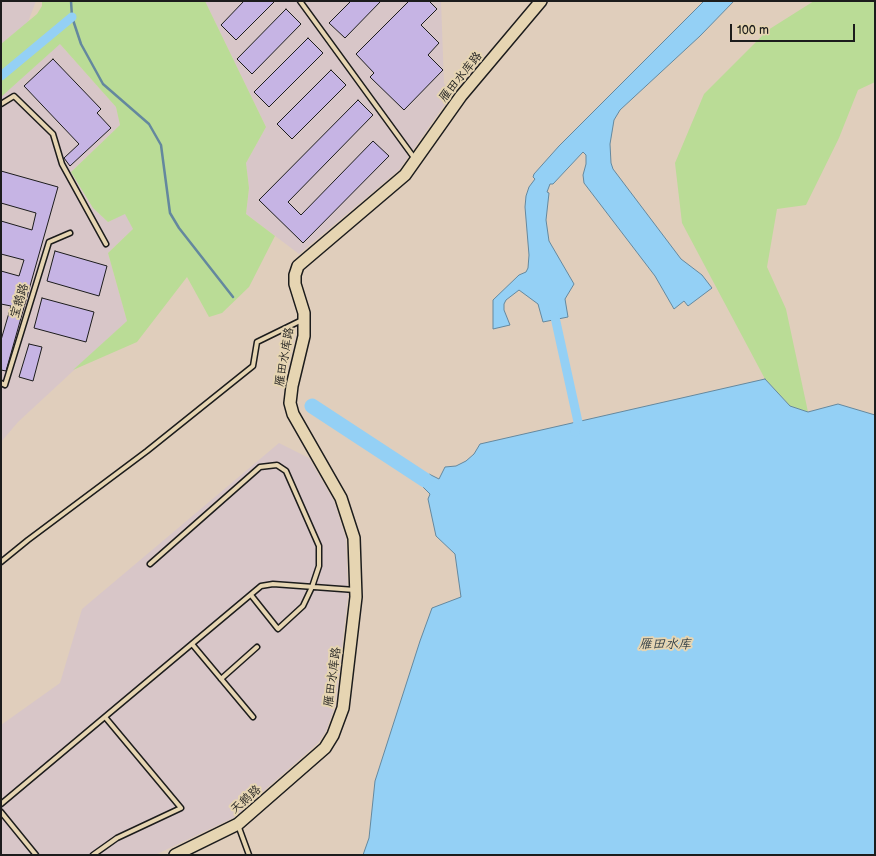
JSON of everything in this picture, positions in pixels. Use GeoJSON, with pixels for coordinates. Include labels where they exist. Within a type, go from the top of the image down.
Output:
{"type":"FeatureCollection","features":[{"type":"Feature","properties":{"kind":"main road","name":"雁田水库路"},"geometry":{"type":"LineString","coordinates":[[324,748],[333,735],[343,708],[356,590],[354,538],[341,498],[293,414],[290,403],[292,386],[304,336],[304,313],[295,284],[295,275],[298,266],[405,175],[460,96],[542,1]]}},
{"type":"Feature","properties":{"kind":"main road","name":"天鹅路"},"geometry":{"type":"LineString","coordinates":[[175,855],[238,824],[324,748]]}},
{"type":"Feature","properties":{"kind":"lane"},"geometry":{"type":"LineString","coordinates":[[300,1],[416,160]]}},
{"type":"Feature","properties":{"kind":"lane"},"geometry":{"type":"LineString","coordinates":[[1,104],[14,96],[53,134],[62,164],[106,244]]}},
{"type":"Feature","properties":{"kind":"lane","name":"宝鹅路"},"geometry":{"type":"LineString","coordinates":[[1,384],[5,385],[48,242],[70,232]]}},
{"type":"Feature","properties":{"kind":"lane"},"geometry":{"type":"LineString","coordinates":[[1,562],[147,451],[253,366],[257,342],[304,319]]}},
{"type":"Feature","properties":{"kind":"lane"},"geometry":{"type":"LineString","coordinates":[[150,564],[260,467],[277,465],[286,471],[319,546],[319,566],[312,587],[303,606],[278,629],[250,595]]}},
{"type":"Feature","properties":{"kind":"lane"},"geometry":{"type":"LineString","coordinates":[[1,804],[261,586],[273,584],[356,590]]}},
{"type":"Feature","properties":{"kind":"lane"},"geometry":{"type":"LineString","coordinates":[[192,644],[253,717]]}},
{"type":"Feature","properties":{"kind":"lane"},"geometry":{"type":"LineString","coordinates":[[221,679],[257,647]]}},
{"type":"Feature","properties":{"kind":"lane"},"geometry":{"type":"LineString","coordinates":[[93,855],[118,838],[181,808],[105,717]]}},
{"type":"Feature","properties":{"kind":"lane"},"geometry":{"type":"LineString","coordinates":[[1,812],[36,855]]}},
{"type":"Feature","properties":{"kind":"lane"},"geometry":{"type":"LineString","coordinates":[[238,824],[249,855]]}},
{"type":"Feature","properties":{"kind":"shaded area"},"geometry":{"type":"Polygon","coordinates":[[[1,1],[36,1],[28,22],[1,44],[1,1]]]}},
{"type":"Feature","properties":{"kind":"shaded area"},"geometry":{"type":"Polygon","coordinates":[[[205,1],[441,1],[444,84],[454,91],[399,170],[299,254],[246,214],[249,188],[246,163],[266,127],[205,1]]]}},
{"type":"Feature","properties":{"kind":"shaded area"},"geometry":{"type":"Polygon","coordinates":[[[59,43],[116,107],[120,125],[71,172],[93,208],[108,222],[125,213],[133,229],[108,253],[127,321],[18,422],[1,442],[1,97],[59,43]]]}},
{"type":"Feature","properties":{"kind":"shaded area"},"geometry":{"type":"Polygon","coordinates":[[[279,443],[309,458],[334,501],[346,539],[348,596],[335,706],[326,731],[318,743],[233,818],[155,855],[1,855],[1,725],[60,683],[82,609],[279,443]]]}},
{"type":"Feature","properties":{"kind":"green space"},"geometry":{"type":"Polygon","coordinates":[[[42,1],[205,1],[266,127],[246,163],[249,188],[246,214],[275,236],[249,287],[222,313],[209,317],[187,277],[137,342],[73,370],[127,321],[108,253],[133,229],[125,214],[108,222],[93,208],[71,172],[120,125],[116,107],[60,44],[1,97],[1,44],[37,14],[42,6],[42,1]]]}},
{"type":"Feature","properties":{"kind":"green space"},"geometry":{"type":"Polygon","coordinates":[[[814,1],[875,1],[875,82],[858,90],[839,138],[806,205],[777,209],[767,267],[786,309],[808,412],[790,406],[765,379],[682,223],[675,163],[704,94],[768,30],[814,1]]]}},
{"type":"Feature","properties":{"kind":"water"},"geometry":{"type":"Polygon","coordinates":[[[704,1],[734,1],[700,36],[620,110],[614,120],[610,144],[611,163],[613,169],[681,259],[702,275],[712,288],[688,306],[684,301],[674,309],[655,276],[584,183],[583,175],[586,164],[586,155],[583,152],[553,184],[550,184],[547,192],[549,193],[546,220],[549,241],[574,284],[565,299],[568,317],[543,322],[538,304],[519,290],[506,300],[504,304],[504,310],[510,325],[493,329],[493,300],[519,275],[526,272],[528,268],[529,255],[525,207],[529,187],[535,179],[533,177],[534,174],[559,146],[704,1]]]}},
{"type":"Feature","properties":{"kind":"water","name":"雁田水库"},"geometry":{"type":"Polygon","coordinates":[[[765,379],[790,406],[808,412],[838,404],[875,415],[875,855],[363,855],[369,838],[375,781],[432,608],[461,597],[455,554],[436,536],[428,499],[430,494],[422,486],[429,474],[439,479],[445,467],[456,466],[466,461],[474,454],[480,444],[765,379]]]}},
{"type":"Feature","properties":{"kind":"building"},"geometry":{"type":"Polygon","coordinates":[[[244,1],[275,1],[236,40],[221,25],[244,1]]]}},
{"type":"Feature","properties":{"kind":"building"},"geometry":{"type":"Polygon","coordinates":[[[351,1],[381,1],[345,38],[329,23],[351,1]]]}},
{"type":"Feature","properties":{"kind":"building"},"geometry":{"type":"Polygon","coordinates":[[[409,1],[429,1],[437,9],[421,25],[439,43],[428,55],[443,70],[404,110],[370,77],[374,73],[356,54],[409,1]]]}},
{"type":"Feature","properties":{"kind":"building"},"geometry":{"type":"Polygon","coordinates":[[[286,9],[301,24],[252,74],[237,59],[286,9]]]}},
{"type":"Feature","properties":{"kind":"building"},"geometry":{"type":"Polygon","coordinates":[[[308,38],[323,53],[269,107],[254,92],[308,38]]]}},
{"type":"Feature","properties":{"kind":"building"},"geometry":{"type":"Polygon","coordinates":[[[53,59],[101,109],[97,113],[111,128],[70,166],[64,158],[79,144],[24,86],[53,59]]]}},
{"type":"Feature","properties":{"kind":"building"},"geometry":{"type":"Polygon","coordinates":[[[331,70],[346,85],[292,139],[277,124],[331,70]]]}},
{"type":"Feature","properties":{"kind":"building"},"geometry":{"type":"Polygon","coordinates":[[[358,100],[373,115],[288,202],[301,215],[373,141],[389,156],[303,243],[259,200],[358,100]]]}},
{"type":"Feature","properties":{"kind":"building"},"geometry":{"type":"Polygon","coordinates":[[[1,171],[58,187],[6,371],[1,370],[1,340],[11,306],[1,304],[1,271],[19,276],[24,260],[1,254],[1,221],[32,230],[36,213],[1,203],[1,171]]]}},
{"type":"Feature","properties":{"kind":"building"},"geometry":{"type":"Polygon","coordinates":[[[55,251],[107,266],[99,296],[47,281],[55,251]]]}},
{"type":"Feature","properties":{"kind":"building"},"geometry":{"type":"Polygon","coordinates":[[[42,298],[94,312],[86,342],[34,328],[42,298]]]}},
{"type":"Feature","properties":{"kind":"building"},"geometry":{"type":"Polygon","coordinates":[[[29,344],[42,347],[33,381],[19,377],[29,344]]]}},
{"type":"Feature","properties":{"kind":"waterway"},"geometry":{"type":"LineString","coordinates":[[71,1],[72,17],[81,44],[103,84],[149,124],[161,145],[170,213],[179,228],[233,297]]}},
{"type":"Feature","properties":{"kind":"waterway"},"geometry":{"type":"LineString","coordinates":[[1,76],[72,17]]}},
{"type":"Feature","properties":{"kind":"waterway"},"geometry":{"type":"LineString","coordinates":[[553,308],[578,422],[575,432]]}},
{"type":"Feature","properties":{"kind":"waterway"},"geometry":{"type":"LineString","coordinates":[[312,406],[425,480]]}}]}
